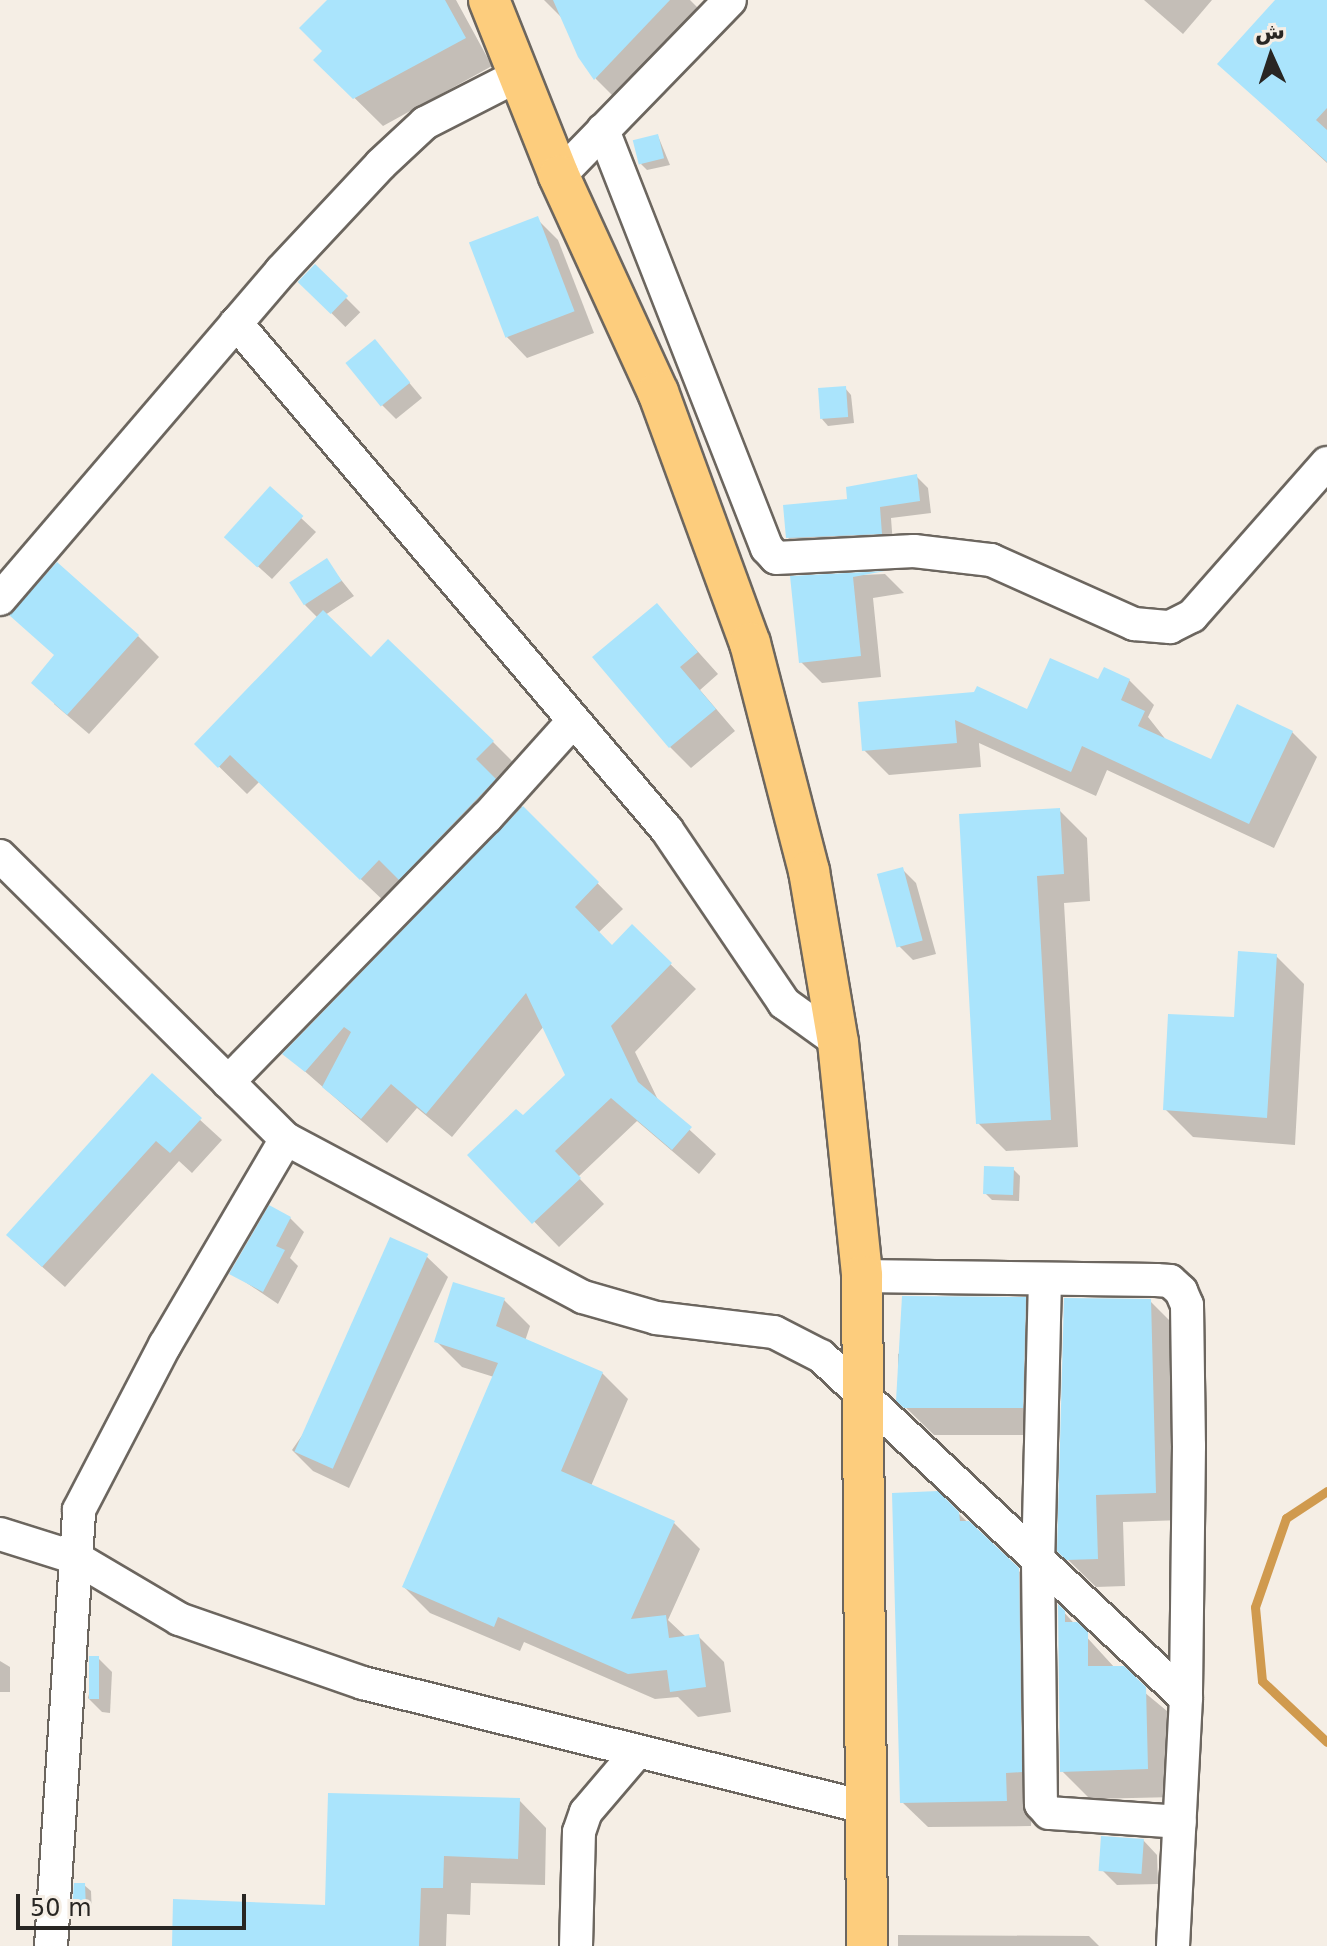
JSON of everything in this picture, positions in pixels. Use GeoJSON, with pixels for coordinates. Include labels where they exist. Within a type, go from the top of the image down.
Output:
{"type":"FeatureCollection","features":[{"type":"Feature","properties":{"kind":"main road"},"geometry":{"type":"LineString","coordinates":[[489,0],[559,176],[658,392],[750,643],[809,871],[838,1042],[862,1276],[866,1398],[867,1946]]}},
{"type":"Feature","properties":{"kind":"street"},"geometry":{"type":"LineString","coordinates":[[559,176],[730,0]]}},
{"type":"Feature","properties":{"kind":"street"},"geometry":{"type":"LineString","coordinates":[[0,599],[236,323],[425,123],[519,75]]}},
{"type":"Feature","properties":{"kind":"street"},"geometry":{"type":"LineString","coordinates":[[603,130],[767,548],[776,558],[914,551],[991,560],[1134,624],[1170,627],[1192,616],[1327,463]]}},
{"type":"Feature","properties":{"kind":"street"},"geometry":{"type":"LineString","coordinates":[[236,323],[667,830],[784,1003],[838,1042]]}},
{"type":"Feature","properties":{"kind":"street"},"geometry":{"type":"LineString","coordinates":[[228,1082],[487,817],[573,721]]}},
{"type":"Feature","properties":{"kind":"street"},"geometry":{"type":"LineString","coordinates":[[0,856],[286,1139],[583,1297],[656,1318],[792,1338],[821,1356],[1038,1563],[1186,1698]]}},
{"type":"Feature","properties":{"kind":"street"},"geometry":{"type":"LineString","coordinates":[[51,1946],[79,1510],[165,1345],[286,1139]]}},
{"type":"Feature","properties":{"kind":"street"},"geometry":{"type":"LineString","coordinates":[[862,1276],[1170,1281],[1187,1305],[1186,1698],[1173,1946]]}},
{"type":"Feature","properties":{"kind":"street"},"geometry":{"type":"LineString","coordinates":[[1045,1279],[1037,1727],[1044,1810],[1180,1822]]}},
{"type":"Feature","properties":{"kind":"street"},"geometry":{"type":"LineString","coordinates":[[0,1534],[76,1558],[179,1619],[363,1683],[868,1808]]}},
{"type":"Feature","properties":{"kind":"street"},"geometry":{"type":"LineString","coordinates":[[576,1946],[579,1832],[586,1812],[637,1752]]}},
{"type":"Feature","properties":{"kind":"building"},"geometry":{"type":"Polygon","coordinates":[[[327,0],[445,0],[466,38],[353,99],[313,60],[322,51],[299,28],[327,0]]]}},
{"type":"Feature","properties":{"kind":"building"},"geometry":{"type":"Polygon","coordinates":[[[553,0],[670,0],[594,80],[578,57],[553,0]]]}},
{"type":"Feature","properties":{"kind":"building"},"geometry":{"type":"Polygon","coordinates":[[[1275,0],[1327,0],[1327,108],[1316,120],[1327,130],[1327,162],[1217,64],[1275,0]]]}},
{"type":"Feature","properties":{"kind":"building"},"geometry":{"type":"Polygon","coordinates":[[[658,134],[664,158],[639,165],[633,140],[658,134]]]}},
{"type":"Feature","properties":{"kind":"building"},"geometry":{"type":"Polygon","coordinates":[[[538,216],[575,311],[505,338],[469,243],[538,216]]]}},
{"type":"Feature","properties":{"kind":"building"},"geometry":{"type":"Polygon","coordinates":[[[315,264],[348,296],[331,314],[298,282],[315,264]]]}},
{"type":"Feature","properties":{"kind":"building"},"geometry":{"type":"Polygon","coordinates":[[[375,339],[410,383],[381,406],[345,363],[375,339]]]}},
{"type":"Feature","properties":{"kind":"building"},"geometry":{"type":"Polygon","coordinates":[[[846,386],[848,417],[820,419],[818,388],[846,386]]]}},
{"type":"Feature","properties":{"kind":"building"},"geometry":{"type":"Polygon","coordinates":[[[917,474],[920,501],[880,507],[882,534],[786,538],[783,505],[847,499],[846,487],[917,474]]]}},
{"type":"Feature","properties":{"kind":"building"},"geometry":{"type":"Polygon","coordinates":[[[270,486],[303,516],[257,567],[224,537],[270,486]]]}},
{"type":"Feature","properties":{"kind":"building"},"geometry":{"type":"Polygon","coordinates":[[[327,558],[342,581],[304,605],[289,583],[327,558]]]}},
{"type":"Feature","properties":{"kind":"building"},"geometry":{"type":"Polygon","coordinates":[[[57,562],[139,635],[67,715],[31,683],[54,655],[9,615],[57,562]]]}},
{"type":"Feature","properties":{"kind":"building"},"geometry":{"type":"Polygon","coordinates":[[[885,571],[853,577],[861,656],[799,663],[790,576],[885,571]]]}},
{"type":"Feature","properties":{"kind":"building"},"geometry":{"type":"Polygon","coordinates":[[[657,603],[698,652],[680,667],[716,709],[669,748],[592,657],[657,603]]]}},
{"type":"Feature","properties":{"kind":"building"},"geometry":{"type":"Polygon","coordinates":[[[323,610],[371,657],[388,639],[494,741],[476,759],[496,779],[399,880],[379,860],[360,880],[230,755],[218,768],[194,744],[323,610]]]}},
{"type":"Feature","properties":{"kind":"building"},"geometry":{"type":"Polygon","coordinates":[[[1050,658],[1098,679],[1104,667],[1130,679],[1121,700],[1145,711],[1138,726],[1211,759],[1237,704],[1293,731],[1249,824],[1082,746],[1071,772],[955,720],[957,743],[862,751],[858,702],[974,692],[977,686],[1027,709],[1050,658]]]}},
{"type":"Feature","properties":{"kind":"building"},"geometry":{"type":"Polygon","coordinates":[[[523,806],[599,882],[575,907],[612,945],[632,924],[672,963],[611,1026],[638,1082],[692,1127],[672,1150],[611,1098],[555,1151],[581,1178],[532,1224],[467,1155],[516,1109],[523,1115],[565,1075],[526,993],[426,1114],[391,1084],[361,1119],[322,1087],[351,1032],[344,1027],[305,1072],[282,1054],[523,806]]]}},
{"type":"Feature","properties":{"kind":"building"},"geometry":{"type":"Polygon","coordinates":[[[1060,808],[1064,874],[1037,876],[1051,1120],[976,1124],[959,814],[1060,808]]]}},
{"type":"Feature","properties":{"kind":"building"},"geometry":{"type":"Polygon","coordinates":[[[903,867],[923,940],[897,947],[877,874],[903,867]]]}},
{"type":"Feature","properties":{"kind":"building"},"geometry":{"type":"Polygon","coordinates":[[[1238,951],[1277,954],[1267,1118],[1163,1110],[1168,1014],[1234,1017],[1238,951]]]}},
{"type":"Feature","properties":{"kind":"building"},"geometry":{"type":"Polygon","coordinates":[[[152,1073],[202,1118],[170,1153],[156,1141],[42,1267],[6,1235],[152,1073]]]}},
{"type":"Feature","properties":{"kind":"building"},"geometry":{"type":"Polygon","coordinates":[[[984,1166],[1014,1167],[1013,1195],[983,1194],[984,1166]]]}},
{"type":"Feature","properties":{"kind":"building"},"geometry":{"type":"Polygon","coordinates":[[[269,1205],[291,1217],[276,1246],[285,1250],[263,1292],[229,1274],[269,1205]]]}},
{"type":"Feature","properties":{"kind":"building"},"geometry":{"type":"Polygon","coordinates":[[[390,1237],[428,1254],[333,1469],[294,1452],[390,1237]]]}},
{"type":"Feature","properties":{"kind":"building"},"geometry":{"type":"Polygon","coordinates":[[[453,1282],[505,1298],[496,1326],[603,1372],[561,1471],[675,1521],[631,1619],[666,1615],[669,1638],[699,1634],[706,1687],[670,1692],[667,1670],[628,1674],[498,1617],[494,1627],[402,1587],[498,1363],[434,1342],[453,1282]]]}},
{"type":"Feature","properties":{"kind":"building"},"geometry":{"type":"Polygon","coordinates":[[[902,1296],[1026,1297],[1023,1408],[904,1408],[896,1401],[902,1296]]]}},
{"type":"Feature","properties":{"kind":"building"},"geometry":{"type":"Polygon","coordinates":[[[1064,1298],[1151,1299],[1156,1493],[1096,1495],[1098,1559],[1066,1560],[1057,1551],[1064,1298]]]}},
{"type":"Feature","properties":{"kind":"building"},"geometry":{"type":"Polygon","coordinates":[[[938,1491],[959,1512],[960,1521],[969,1521],[1019,1568],[1022,1772],[1006,1773],[1007,1801],[900,1803],[892,1493],[938,1491]]]}},
{"type":"Feature","properties":{"kind":"building"},"geometry":{"type":"Polygon","coordinates":[[[1058,1604],[1065,1611],[1065,1622],[1077,1622],[1088,1632],[1088,1666],[1124,1666],[1146,1687],[1148,1769],[1060,1772],[1058,1604]]]}},
{"type":"Feature","properties":{"kind":"building"},"geometry":{"type":"Polygon","coordinates":[[[89,1656],[99,1656],[99,1699],[89,1699],[89,1656]]]}},
{"type":"Feature","properties":{"kind":"building"},"geometry":{"type":"Polygon","coordinates":[[[328,1793],[520,1798],[518,1859],[444,1856],[443,1888],[421,1888],[419,1946],[172,1946],[173,1899],[325,1905],[328,1793]]]}},
{"type":"Feature","properties":{"kind":"building"},"geometry":{"type":"Polygon","coordinates":[[[1101,1836],[1144,1839],[1141,1874],[1099,1871],[1101,1836]]]}},
{"type":"Feature","properties":{"kind":"building"},"geometry":{"type":"Polygon","coordinates":[[[74,1883],[85,1883],[86,1910],[72,1910],[74,1883]]]}},
{"type":"Feature","properties":{"kind":"waterway"},"geometry":{"type":"LineString","coordinates":[[1327,1491],[1286,1518],[1255,1607],[1262,1681],[1327,1742]]}}]}
